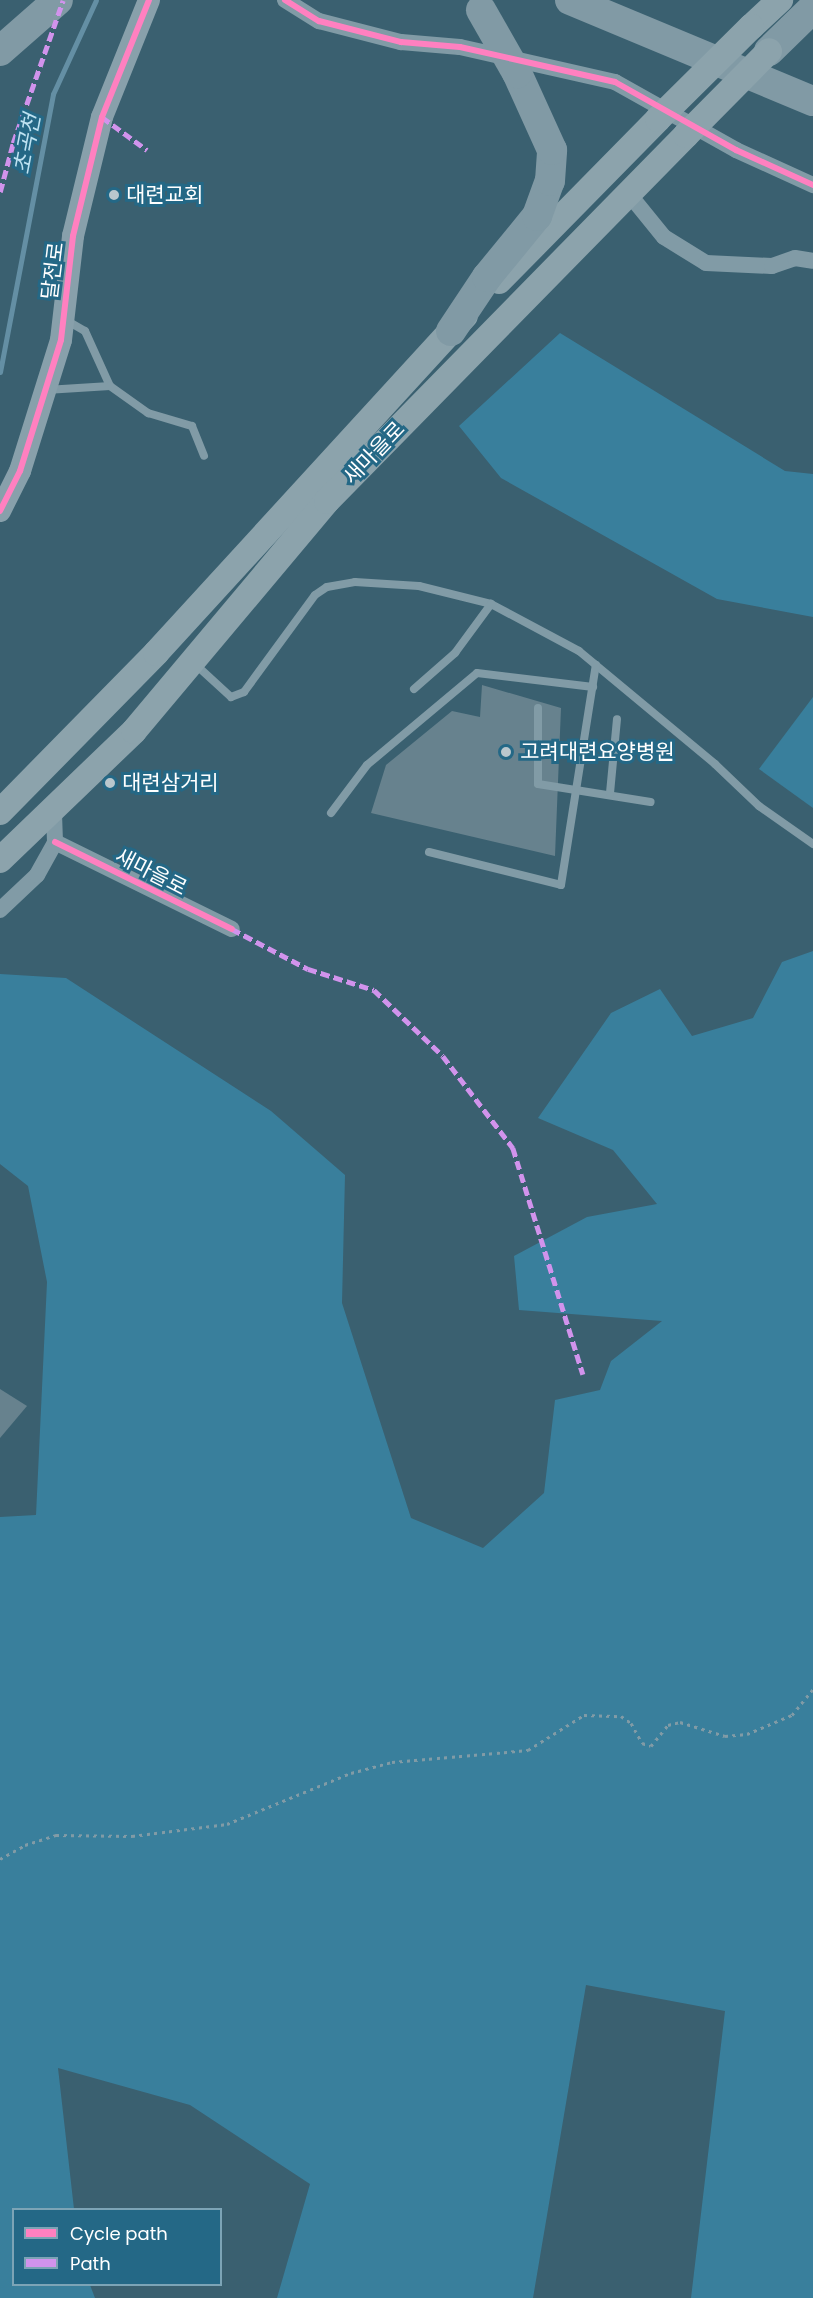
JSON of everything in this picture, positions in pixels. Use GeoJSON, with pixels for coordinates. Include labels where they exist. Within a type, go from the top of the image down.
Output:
{"type":"FeatureCollection","features":[{"type":"Feature","properties":{"kind":"highway"},"geometry":{"type":"LineString","coordinates":[[0,51],[58,0]]}},
{"type":"Feature","properties":{"kind":"highway"},"geometry":{"type":"LineString","coordinates":[[570,0],[813,101]]}},
{"type":"Feature","properties":{"kind":"highway"},"geometry":{"type":"LineString","coordinates":[[616,0],[813,88]]}},
{"type":"Feature","properties":{"kind":"highway"},"geometry":{"type":"LineString","coordinates":[[451,331],[487,277],[537,216],[550,181],[552,150],[517,73],[476,5]]}},
{"type":"Feature","properties":{"kind":"highway"},"geometry":{"type":"LineString","coordinates":[[769,51],[813,8]]}},
{"type":"Feature","properties":{"kind":"main road","name":"새마을로"},"geometry":{"type":"LineString","coordinates":[[0,812],[156,653],[451,331],[658,118],[780,0]]}},
{"type":"Feature","properties":{"kind":"main road"},"geometry":{"type":"LineString","coordinates":[[769,51],[810,0]]}},
{"type":"Feature","properties":{"kind":"main road","name":"새마을로"},"geometry":{"type":"LineString","coordinates":[[0,860],[135,731],[327,501],[769,51]]}},
{"type":"Feature","properties":{"kind":"street","name":"달전로"},"geometry":{"type":"LineString","coordinates":[[0,511],[20,471],[64,319],[73,236],[102,117],[149,0]]}},
{"type":"Feature","properties":{"kind":"street"},"geometry":{"type":"LineString","coordinates":[[285,0],[319,21],[401,42],[460,47],[615,82],[736,150],[813,186]]}},
{"type":"Feature","properties":{"kind":"street"},"geometry":{"type":"LineString","coordinates":[[629,194],[664,237],[706,263],[772,266],[795,258],[813,261]]}},
{"type":"Feature","properties":{"kind":"street"},"geometry":{"type":"LineString","coordinates":[[0,910],[37,875],[55,842],[54,808]]}},
{"type":"Feature","properties":{"kind":"street","name":"새마을로"},"geometry":{"type":"LineString","coordinates":[[55,842],[232,929]]}},
{"type":"Feature","properties":{"kind":"lane"},"geometry":{"type":"LineString","coordinates":[[64,319],[85,331],[110,386],[148,413],[192,426],[204,456]]}},
{"type":"Feature","properties":{"kind":"lane"},"geometry":{"type":"LineString","coordinates":[[45,390],[110,386]]}},
{"type":"Feature","properties":{"kind":"lane"},"geometry":{"type":"LineString","coordinates":[[193,662],[231,697],[244,692],[315,595],[327,587],[354,582],[419,586],[491,604],[579,651],[759,806],[813,844]]}},
{"type":"Feature","properties":{"kind":"lane"},"geometry":{"type":"LineString","coordinates":[[414,689],[455,653],[491,604]]}},
{"type":"Feature","properties":{"kind":"lane"},"geometry":{"type":"LineString","coordinates":[[429,852],[561,885],[579,789],[596,665]]}},
{"type":"Feature","properties":{"kind":"lane"},"geometry":{"type":"LineString","coordinates":[[331,813],[367,765],[477,672],[593,687]]}},
{"type":"Feature","properties":{"kind":"lane"},"geometry":{"type":"LineString","coordinates":[[538,708],[538,784],[651,802]]}},
{"type":"Feature","properties":{"kind":"lane"},"geometry":{"type":"LineString","coordinates":[[610,794],[617,719]]}},
{"type":"Feature","properties":{"kind":"lane"},"geometry":{"type":"LineString","coordinates":[[615,746],[642,751]]}},
{"type":"Feature","properties":{"kind":"path"},"geometry":{"type":"LineString","coordinates":[[0,1859],[25,1845],[56,1835],[132,1836],[226,1824],[351,1773],[392,1762],[528,1750],[584,1715],[621,1716],[631,1723],[642,1743],[651,1746],[668,1725],[680,1722],[725,1737],[747,1734],[792,1715],[813,1689]]}},
{"type":"Feature","properties":{"kind":"shaded area"},"geometry":{"type":"Polygon","coordinates":[[[560,333],[785,471],[813,474],[813,617],[717,599],[501,478],[459,426],[560,333]]]}},
{"type":"Feature","properties":{"kind":"shaded area"},"geometry":{"type":"Polygon","coordinates":[[[813,697],[813,808],[759,769],[813,697]]]}},
{"type":"Feature","properties":{"kind":"shaded area"},"geometry":{"type":"Polygon","coordinates":[[[813,951],[813,2298],[691,2298],[725,2011],[586,1985],[533,2298],[277,2298],[310,2184],[190,2105],[58,2068],[74,2208],[12,2208],[12,2286],[90,2286],[95,2298],[0,2298],[0,1517],[36,1515],[47,1282],[28,1186],[0,1164],[0,974],[66,978],[271,1111],[345,1175],[342,1303],[411,1518],[483,1548],[544,1493],[555,1400],[600,1390],[611,1361],[662,1321],[519,1310],[514,1256],[587,1217],[657,1204],[613,1150],[538,1118],[611,1013],[660,989],[692,1036],[753,1018],[782,962],[813,951]]]}},
{"type":"Feature","properties":{"kind":"building"},"geometry":{"type":"Polygon","coordinates":[[[482,685],[561,708],[555,856],[371,813],[386,765],[452,711],[480,717],[482,685]]]}},
{"type":"Feature","properties":{"kind":"building"},"geometry":{"type":"Polygon","coordinates":[[[0,1389],[27,1406],[0,1438],[0,1389]]]}},
{"type":"Feature","properties":{"kind":"waterway","name":"초곡천"},"geometry":{"type":"LineString","coordinates":[[0,372],[53,94],[96,0]]}},
{"type":"Feature","properties":{"kind":"marked path"},"geometry":{"type":"LineString","coordinates":[[0,192],[13,143],[63,0]]}},
{"type":"Feature","properties":{"kind":"marked path"},"geometry":{"type":"LineString","coordinates":[[102,117],[147,150]]}},
{"type":"Feature","properties":{"kind":"marked path"},"geometry":{"type":"LineString","coordinates":[[232,929],[308,969],[374,990],[443,1056],[513,1148],[583,1374]]}},
{"type":"Feature","properties":{"kind":"cycle path"},"geometry":{"type":"LineString","coordinates":[[0,511],[20,471],[61,340],[73,236],[102,117],[149,0]]}},
{"type":"Feature","properties":{"kind":"cycle path"},"geometry":{"type":"LineString","coordinates":[[285,0],[319,21],[401,42],[460,47],[615,82],[736,150],[813,185]]}},
{"type":"Feature","properties":{"kind":"cycle path"},"geometry":{"type":"LineString","coordinates":[[55,842],[232,929]]}},
{"type":"Feature","properties":{"kind":"place","name":"대련교회"},"geometry":{"type":"Point","coordinates":[114,195]}},
{"type":"Feature","properties":{"kind":"place","name":"고려대련요양병원"},"geometry":{"type":"Point","coordinates":[506,752]}},
{"type":"Feature","properties":{"kind":"place","name":"대련삼거리"},"geometry":{"type":"Point","coordinates":[110,783]}}]}
